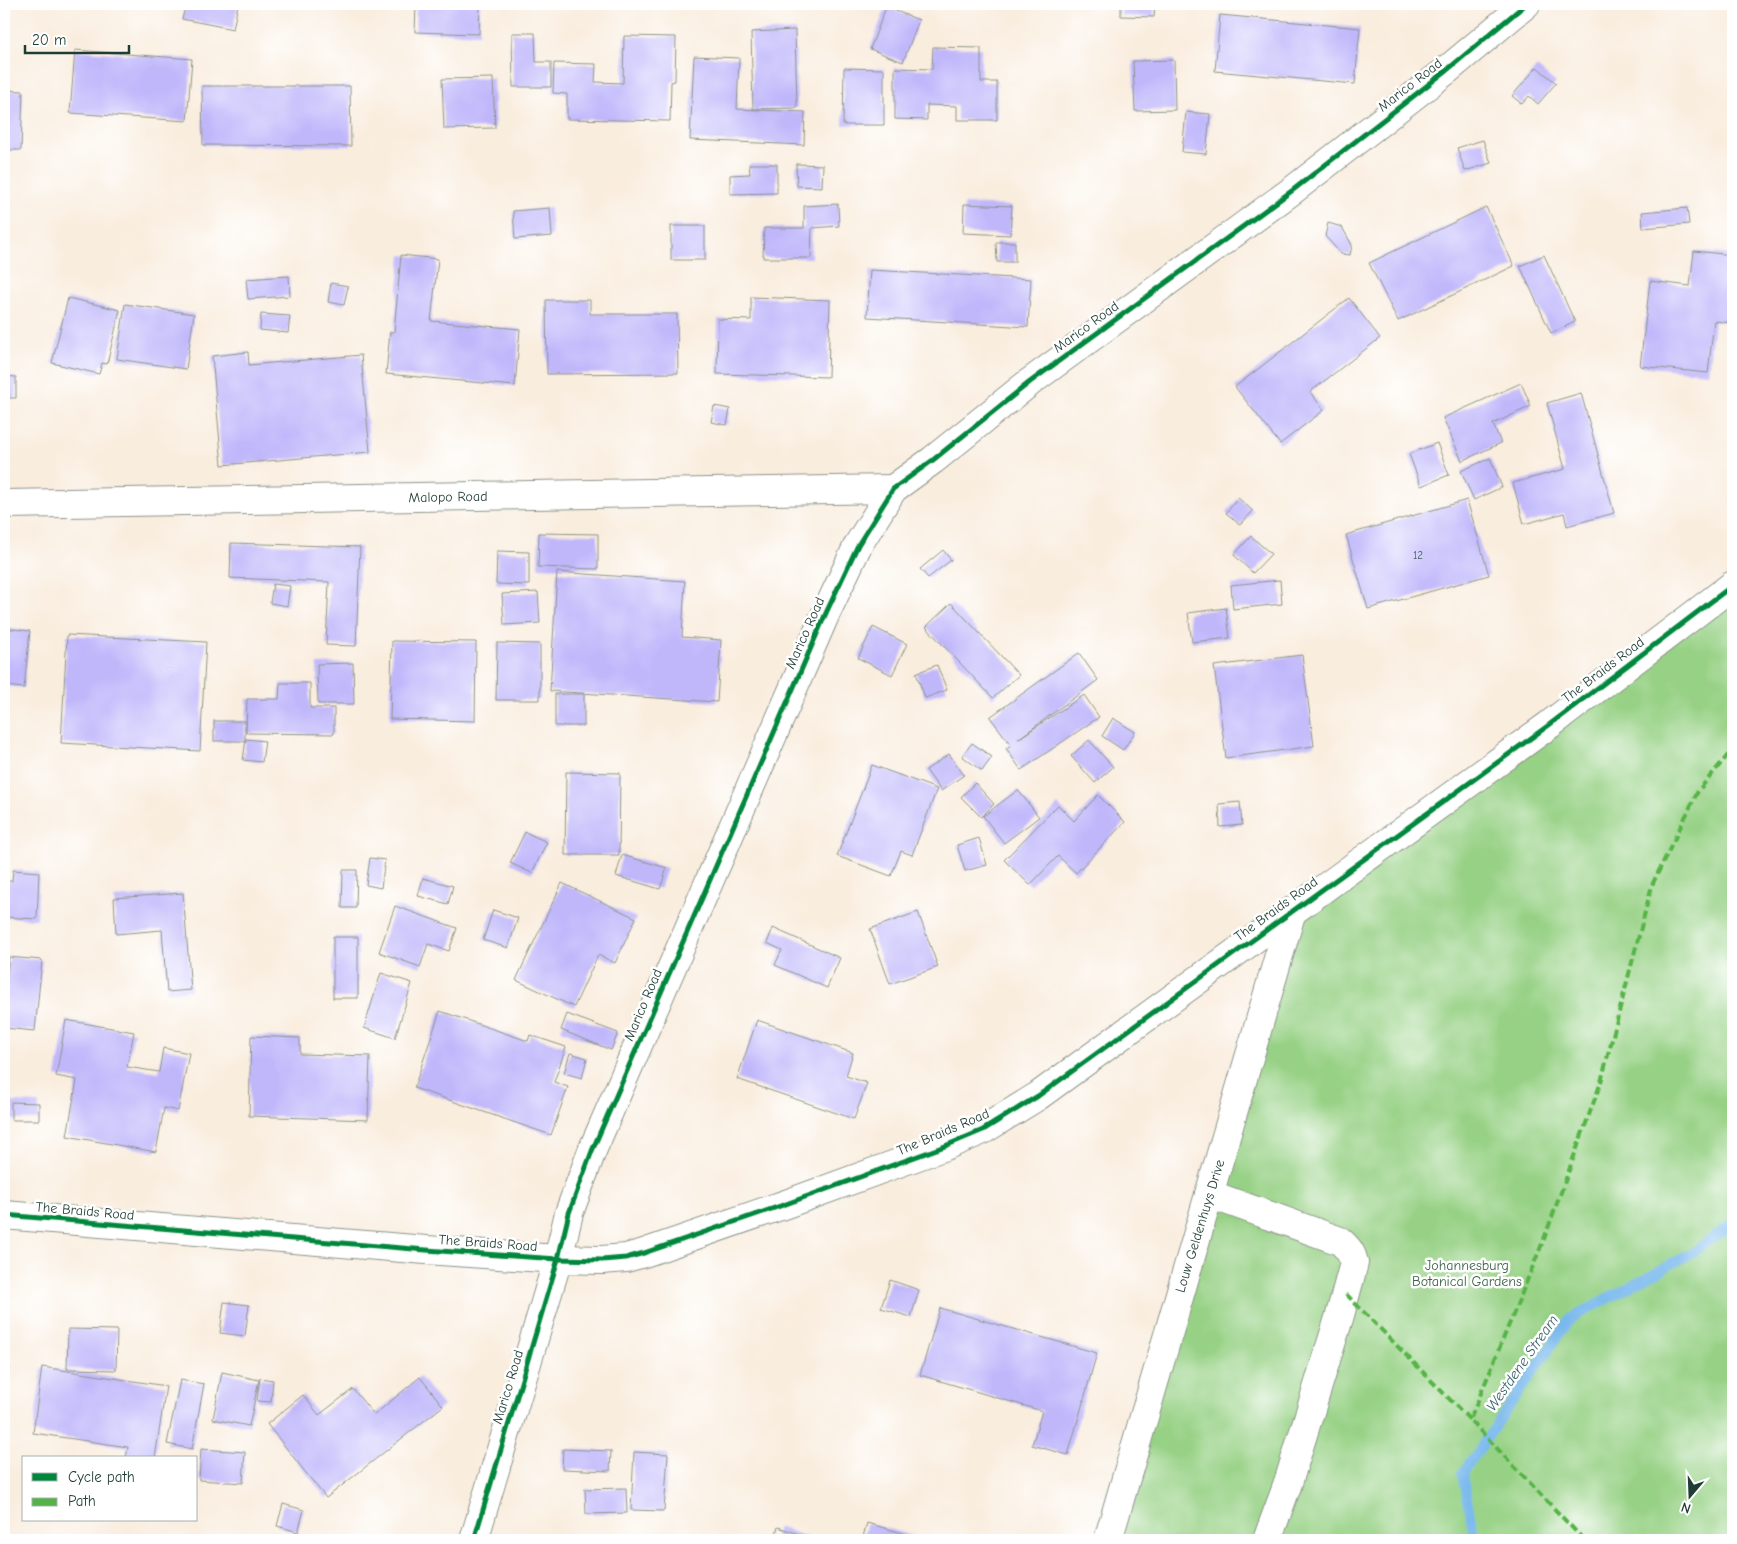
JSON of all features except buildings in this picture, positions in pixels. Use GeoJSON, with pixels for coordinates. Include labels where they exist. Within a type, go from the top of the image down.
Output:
{"type":"FeatureCollection","features":[{"type":"Feature","properties":{"kind":"street","name":"Marico Road"},"geometry":{"type":"LineString","coordinates":[[474,1540],[558,1259],[569,1213],[592,1152],[826,613],[858,545],[893,489],[933,460],[1030,382],[1301,184],[1447,70],[1526,4]]}},
{"type":"Feature","properties":{"kind":"street","name":"Malopo Road"},"geometry":{"type":"LineString","coordinates":[[4,504],[893,489]]}},
{"type":"Feature","properties":{"kind":"street","name":"The Braids Road"},"geometry":{"type":"LineString","coordinates":[[4,1215],[416,1250],[602,1260],[644,1254],[865,1176],[983,1130],[1038,1096],[1549,725],[1733,585]]}},
{"type":"Feature","properties":{"kind":"street","name":"Louw Geldenhuys Drive"},"geometry":{"type":"LineString","coordinates":[[1108,1540],[1292,911]]}},
{"type":"Feature","properties":{"kind":"street"},"geometry":{"type":"LineString","coordinates":[[1209,1194],[1340,1241],[1347,1247],[1354,1263],[1340,1315],[1287,1486],[1267,1540]]}},
{"type":"Feature","properties":{"kind":"green space","name":"Johannesburg Botanical Gardens"},"geometry":{"type":"Polygon","coordinates":[[[1733,600],[1733,1540],[1114,1540],[1291,919],[1733,600]]]}},
{"type":"Feature","properties":{"kind":"waterway","name":"Westdene Stream"},"geometry":{"type":"LineString","coordinates":[[1475,1540],[1462,1474],[1570,1319],[1692,1253],[1733,1223]]}},
{"type":"Feature","properties":{"kind":"marked path"},"geometry":{"type":"LineString","coordinates":[[1584,1540],[1470,1420],[1544,1239],[1601,1082],[1652,885],[1698,791],[1733,749]]}},
{"type":"Feature","properties":{"kind":"marked path"},"geometry":{"type":"LineString","coordinates":[[1346,1294],[1470,1420]]}},
{"type":"Feature","properties":{"kind":"cycle path"},"geometry":{"type":"LineString","coordinates":[[474,1540],[558,1259],[569,1213],[592,1151],[826,613],[858,545],[893,489],[933,460],[1030,382],[1293,190],[1447,70],[1526,4]]}},
{"type":"Feature","properties":{"kind":"cycle path"},"geometry":{"type":"LineString","coordinates":[[4,1215],[426,1250],[602,1260],[626,1258],[644,1253],[786,1204],[945,1146],[983,1130],[1038,1096],[1549,725],[1733,585]]}}]}
